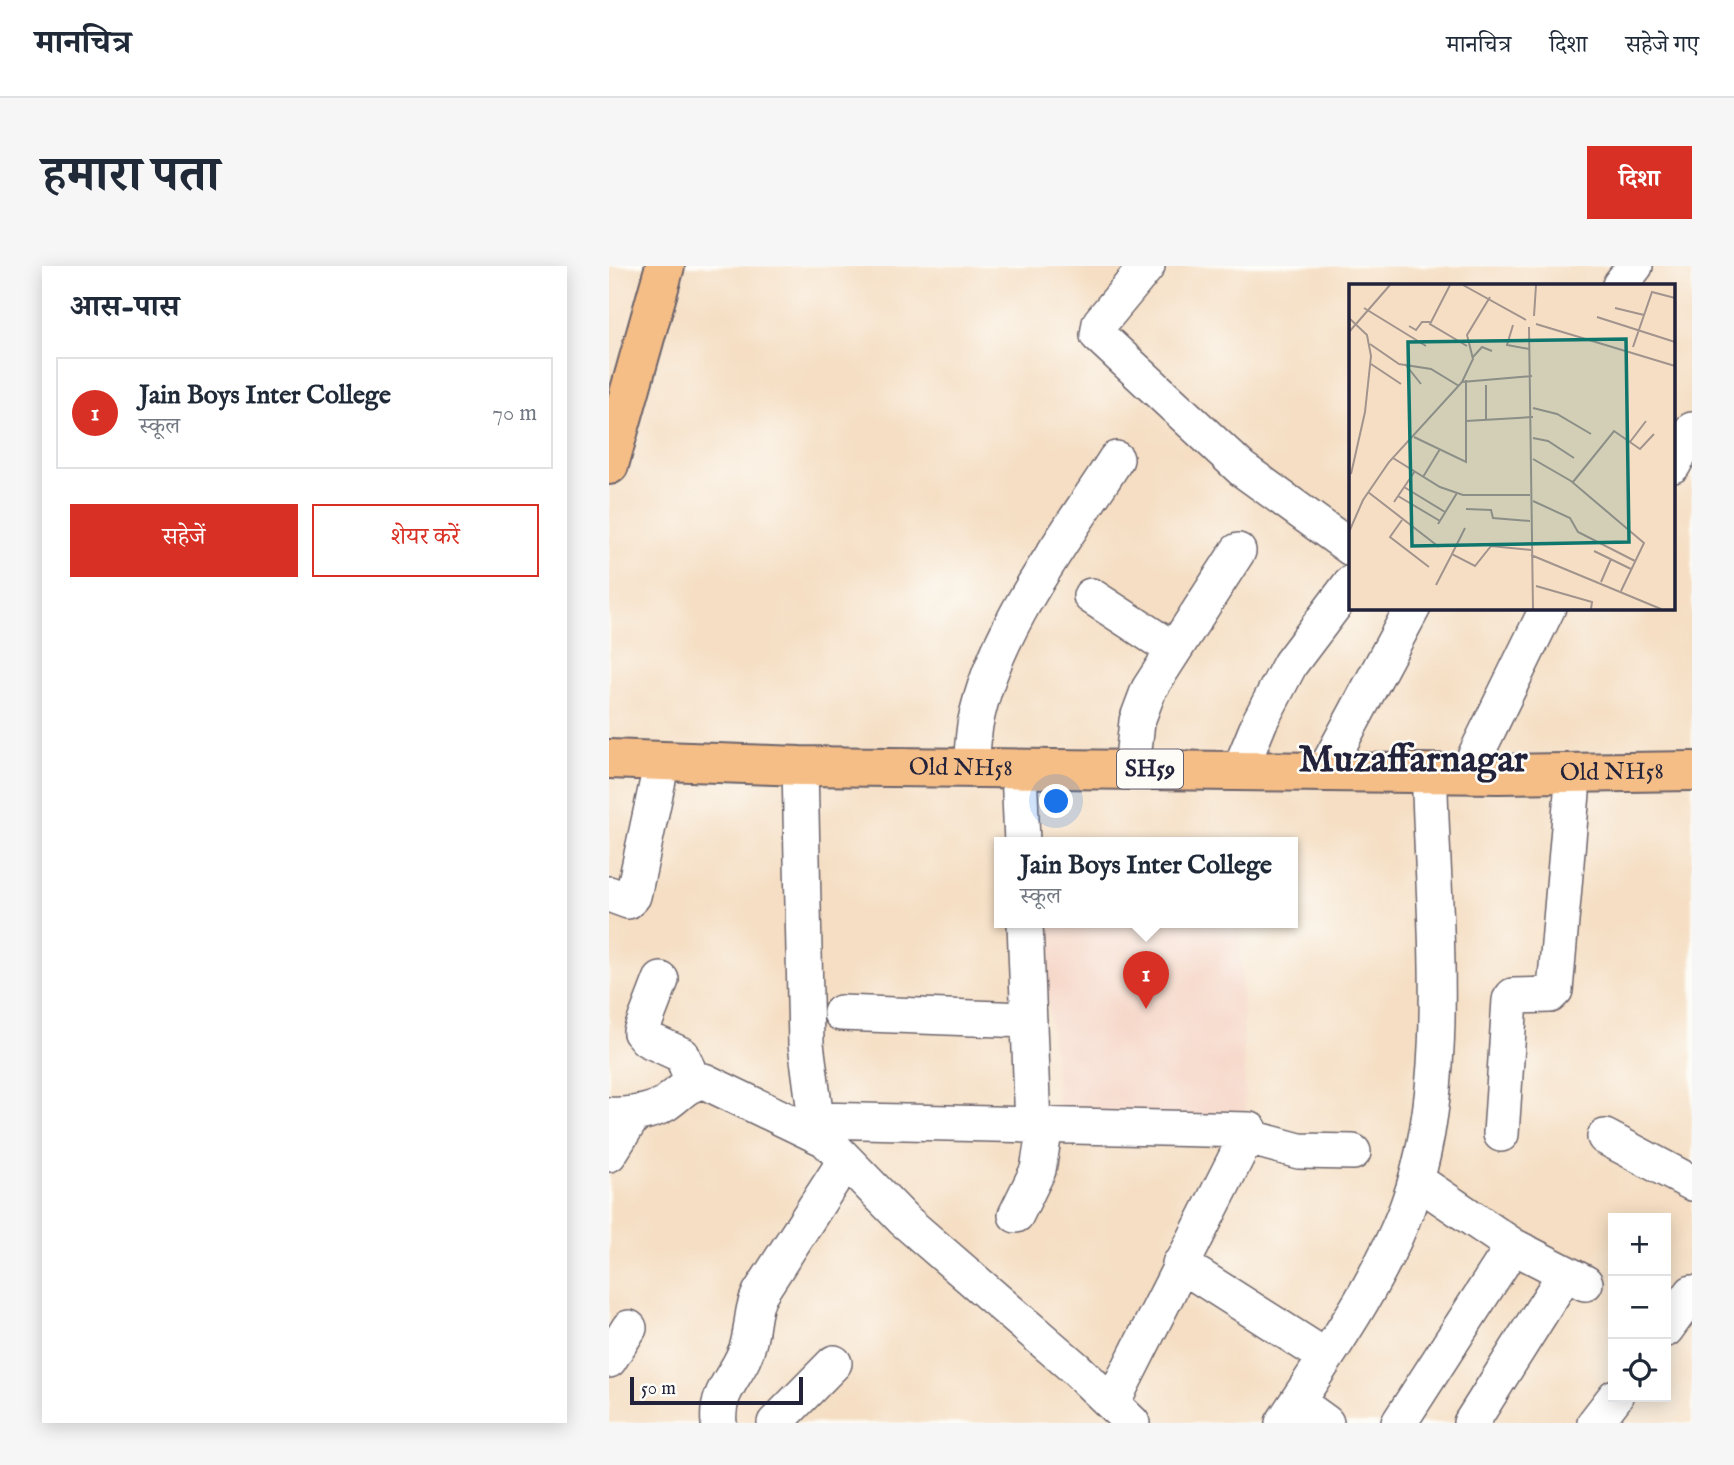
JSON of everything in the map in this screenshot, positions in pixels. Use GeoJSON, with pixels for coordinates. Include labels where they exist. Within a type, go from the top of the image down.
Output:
{"type":"FeatureCollection","features":[{"type":"Feature","properties":{"kind":"main road"},"geometry":{"type":"LineString","coordinates":[[609,395],[645,266]]}},
{"type":"Feature","properties":{"kind":"main road"},"geometry":{"type":"LineString","coordinates":[[609,465],[665,266]]}},
{"type":"Feature","properties":{"kind":"main road","name":"Old NH58"},"geometry":{"type":"LineString","coordinates":[[609,759],[800,775],[1019,778],[1430,792],[1571,793],[1692,771]]}},
{"type":"Feature","properties":{"kind":"main road","name":"Old NH58"},"geometry":{"type":"LineString","coordinates":[[609,779],[658,780],[971,768],[1019,778],[1132,769],[1325,771],[1467,773],[1626,783],[1692,792]]}},
{"type":"Feature","properties":{"kind":"street"},"geometry":{"type":"LineString","coordinates":[[1147,266],[1100,323],[1098,335],[1242,469],[1349,547]]}},
{"type":"Feature","properties":{"kind":"street"},"geometry":{"type":"LineString","coordinates":[[1621,284],[1635,266]]}},
{"type":"Feature","properties":{"kind":"street"},"geometry":{"type":"LineString","coordinates":[[1675,461],[1692,430]]}},
{"type":"Feature","properties":{"kind":"street"},"geometry":{"type":"LineString","coordinates":[[971,768],[975,725],[985,690],[1005,641],[1020,612],[1116,459]]}},
{"type":"Feature","properties":{"kind":"street"},"geometry":{"type":"LineString","coordinates":[[1132,769],[1141,706],[1238,551]]}},
{"type":"Feature","properties":{"kind":"street"},"geometry":{"type":"LineString","coordinates":[[1240,770],[1260,721],[1290,664],[1349,586]]}},
{"type":"Feature","properties":{"kind":"street"},"geometry":{"type":"LineString","coordinates":[[1091,596],[1174,650]]}},
{"type":"Feature","properties":{"kind":"street"},"geometry":{"type":"LineString","coordinates":[[1325,771],[1412,609]]}},
{"type":"Feature","properties":{"kind":"street"},"geometry":{"type":"LineString","coordinates":[[1467,773],[1547,609]]}},
{"type":"Feature","properties":{"kind":"street"},"geometry":{"type":"LineString","coordinates":[[719,1423],[718,1407],[722,1392],[749,1342],[753,1307],[829,1140],[806,1044],[800,775]]}},
{"type":"Feature","properties":{"kind":"street"},"geometry":{"type":"LineString","coordinates":[[1019,778],[1022,837]]}},
{"type":"Feature","properties":{"kind":"street"},"geometry":{"type":"LineString","coordinates":[[609,894],[628,901],[633,895],[658,780]]}},
{"type":"Feature","properties":{"kind":"street"},"geometry":{"type":"LineString","coordinates":[[1326,1423],[1290,1413],[1381,1269],[1408,1207],[1426,1145],[1436,1035],[1430,792]]}},
{"type":"Feature","properties":{"kind":"street"},"geometry":{"type":"LineString","coordinates":[[1501,1134],[1510,1000],[1513,996],[1550,995],[1555,990],[1571,793]]}},
{"type":"Feature","properties":{"kind":"street"},"geometry":{"type":"LineString","coordinates":[[1016,1215],[1038,1170],[1039,1126],[1029,1020],[1025,928]]}},
{"type":"Feature","properties":{"kind":"street"},"geometry":{"type":"LineString","coordinates":[[661,981],[641,1032],[647,1040],[682,1055],[694,1082]]}},
{"type":"Feature","properties":{"kind":"street"},"geometry":{"type":"LineString","coordinates":[[841,1013],[1029,1020]]}},
{"type":"Feature","properties":{"kind":"street"},"geometry":{"type":"LineString","coordinates":[[609,1154],[622,1114],[664,1105],[683,1087],[694,1082],[713,1084],[829,1140],[904,1220],[1122,1413],[1180,1264],[1250,1130],[1039,1126],[829,1140]]}},
{"type":"Feature","properties":{"kind":"street"},"geometry":{"type":"LineString","coordinates":[[1248,1137],[1299,1151],[1353,1152]]}},
{"type":"Feature","properties":{"kind":"street"},"geometry":{"type":"LineString","coordinates":[[1605,1137],[1692,1183]]}},
{"type":"Feature","properties":{"kind":"street"},"geometry":{"type":"LineString","coordinates":[[1416,1180],[1513,1246],[1575,1279],[1471,1423]]}},
{"type":"Feature","properties":{"kind":"street"},"geometry":{"type":"LineString","coordinates":[[1399,1423],[1513,1246]]}},
{"type":"Feature","properties":{"kind":"street"},"geometry":{"type":"LineString","coordinates":[[1180,1264],[1326,1357]]}},
{"type":"Feature","properties":{"kind":"street"},"geometry":{"type":"LineString","coordinates":[[1671,1322],[1692,1293]]}},
{"type":"Feature","properties":{"kind":"street"},"geometry":{"type":"LineString","coordinates":[[609,1360],[629,1328]]}},
{"type":"Feature","properties":{"kind":"street"},"geometry":{"type":"LineString","coordinates":[[775,1423],[834,1363]]}},
{"type":"Feature","properties":{"kind":"street"},"geometry":{"type":"LineString","coordinates":[[1595,1423],[1611,1402]]}},
{"type":"Feature","properties":{"kind":"shaded area"},"geometry":{"type":"Polygon","coordinates":[[[1041,928],[1240,928],[1246,1130],[1060,1124],[1041,928]]]}},
{"type":"Feature","properties":{"kind":"place","name":"Jain Boys Inter College"},"geometry":{"type":"Point","coordinates":[1146,1009]}},
{"type":"Feature","properties":{"kind":"district","name":"Muzaffarnagar"},"geometry":{"type":"Point","coordinates":[1413,761]}}]}
